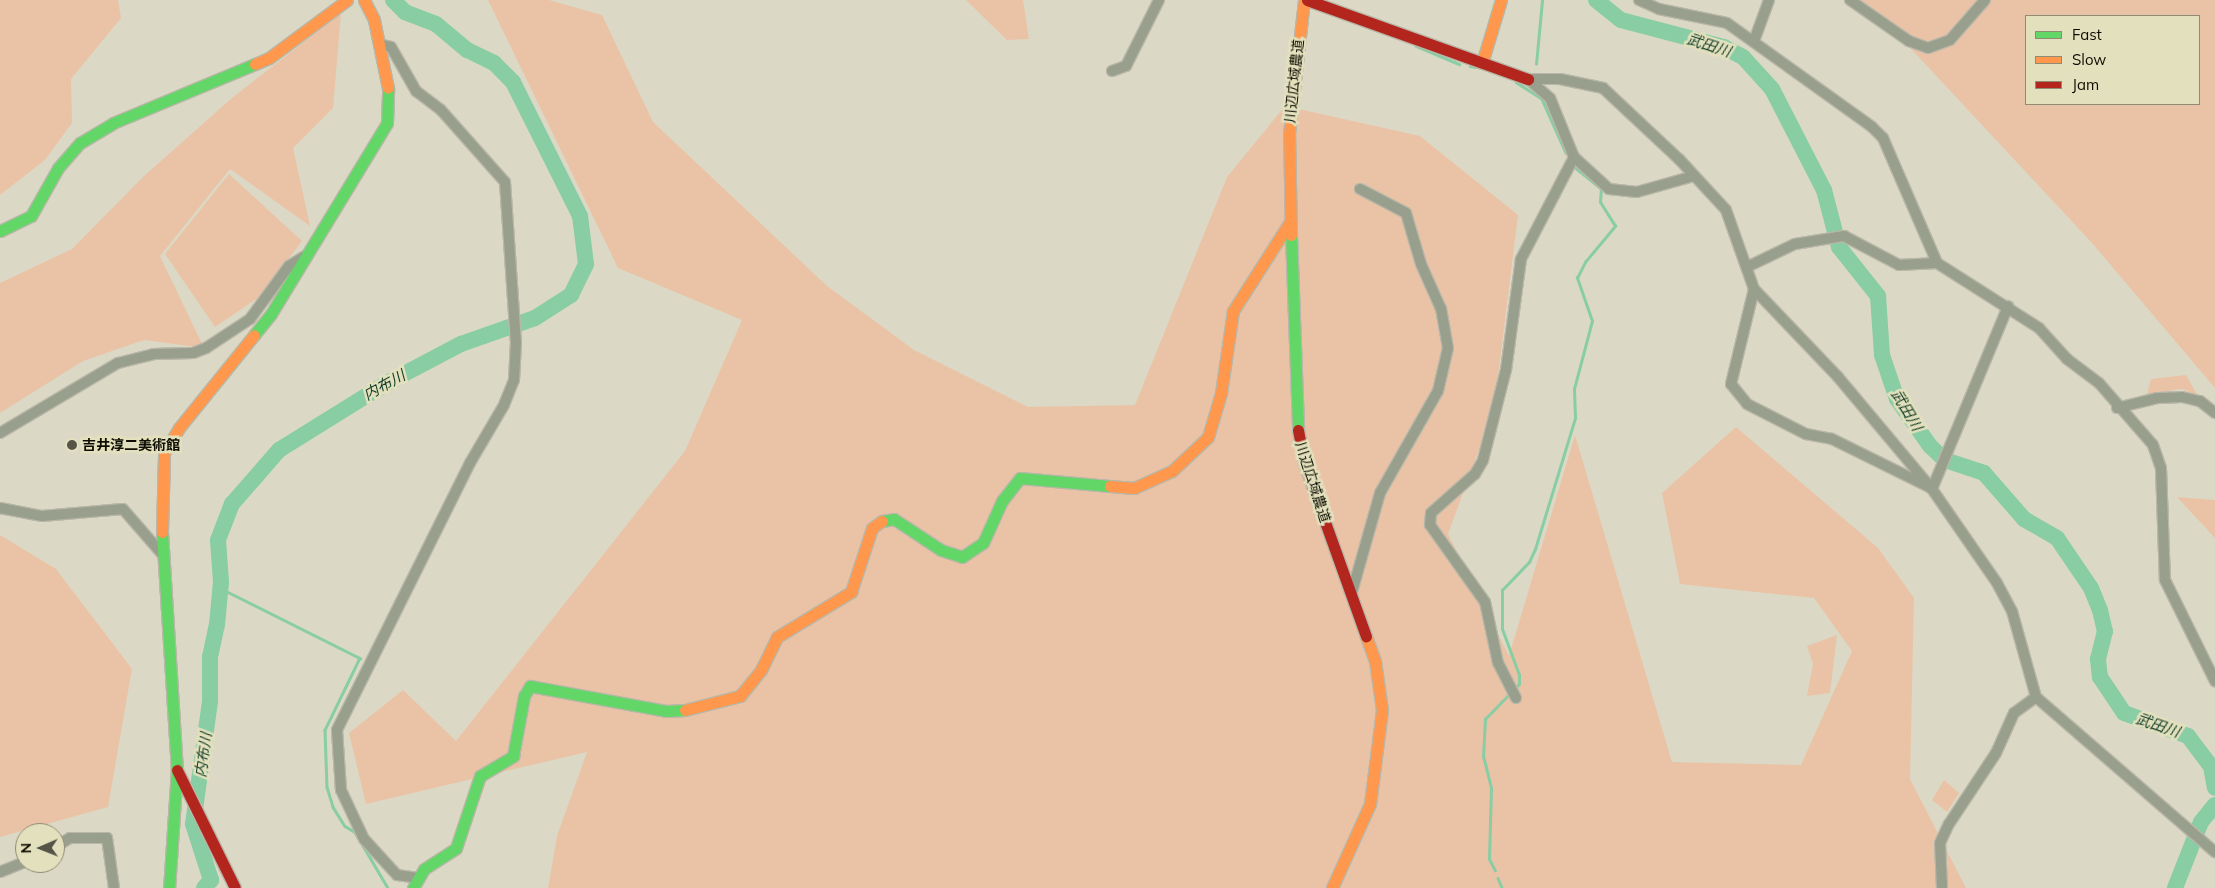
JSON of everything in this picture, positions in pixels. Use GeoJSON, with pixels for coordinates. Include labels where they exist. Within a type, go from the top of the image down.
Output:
{"type":"FeatureCollection","features":[{"type":"Feature","properties":{"kind":"street"},"geometry":{"type":"LineString","coordinates":[[0,231],[19,225],[30,216],[58,168],[80,143],[113,123],[269,58],[347,0]]}},
{"type":"Feature","properties":{"kind":"street"},"geometry":{"type":"LineString","coordinates":[[169,888],[177,769],[163,555],[164,453],[179,428],[271,314],[386,123],[390,93],[374,20],[364,0]]}},
{"type":"Feature","properties":{"kind":"street"},"geometry":{"type":"LineString","coordinates":[[1112,71],[1126,66],[1160,0]]}},
{"type":"Feature","properties":{"kind":"street"},"geometry":{"type":"LineString","coordinates":[[1305,0],[1528,79],[1560,79],[1603,88],[1694,176],[1726,210],[1754,289],[1838,377],[1932,489],[2012,611],[2036,697],[2215,852]]}},
{"type":"Feature","properties":{"kind":"street","name":"川辺広域農道"},"geometry":{"type":"LineString","coordinates":[[1305,0],[1288,134],[1296,422],[1305,466],[1352,592],[1381,687],[1381,740],[1370,804],[1332,888]]}},
{"type":"Feature","properties":{"kind":"street"},"geometry":{"type":"LineString","coordinates":[[1639,0],[1659,9],[1727,23],[1754,41],[1883,138],[1937,263],[1949,274],[2008,306],[2039,328],[2067,358],[2099,384],[2117,408],[2153,445],[2161,468],[2166,580],[2215,681]]}},
{"type":"Feature","properties":{"kind":"street"},"geometry":{"type":"LineString","coordinates":[[1754,41],[1769,0]]}},
{"type":"Feature","properties":{"kind":"street"},"geometry":{"type":"LineString","coordinates":[[1850,0],[1909,41],[1928,48],[1950,40],[1985,0]]}},
{"type":"Feature","properties":{"kind":"street"},"geometry":{"type":"LineString","coordinates":[[1482,63],[1499,3]]}},
{"type":"Feature","properties":{"kind":"street"},"geometry":{"type":"LineString","coordinates":[[379,44],[391,47],[416,91],[441,110],[505,182],[509,194],[516,342],[514,380],[504,405],[470,463],[338,730],[341,790],[364,839],[397,875],[415,883],[424,869],[456,848],[480,776],[513,756],[524,696],[530,686],[666,711],[688,710],[740,696],[761,670],[777,636],[851,592],[866,541],[877,523],[894,519],[941,550],[962,557],[983,543],[1002,501],[1020,478],[1134,488],[1172,471],[1208,437],[1221,393],[1233,311],[1290,222]]}},
{"type":"Feature","properties":{"kind":"street"},"geometry":{"type":"LineString","coordinates":[[1528,79],[1550,98],[1574,157],[1610,189],[1637,192],[1694,176]]}},
{"type":"Feature","properties":{"kind":"street"},"geometry":{"type":"LineString","coordinates":[[1516,698],[1508,685],[1492,642],[1485,602],[1430,525],[1431,513],[1475,474],[1484,460],[1506,370],[1522,259],[1574,157]]}},
{"type":"Feature","properties":{"kind":"street"},"geometry":{"type":"LineString","coordinates":[[1352,592],[1380,493],[1431,406],[1448,348],[1441,309],[1421,264],[1406,212],[1360,189]]}},
{"type":"Feature","properties":{"kind":"street"},"geometry":{"type":"LineString","coordinates":[[1747,267],[1795,244],[1844,236],[1899,265],[1937,263]]}},
{"type":"Feature","properties":{"kind":"street"},"geometry":{"type":"LineString","coordinates":[[0,433],[118,363],[153,354],[193,353],[206,348],[250,319],[289,266],[305,256]]}},
{"type":"Feature","properties":{"kind":"street"},"geometry":{"type":"LineString","coordinates":[[1754,289],[1731,384],[1748,404],[1806,434],[1832,438],[1932,489]]}},
{"type":"Feature","properties":{"kind":"street"},"geometry":{"type":"LineString","coordinates":[[1932,489],[2008,306]]}},
{"type":"Feature","properties":{"kind":"street"},"geometry":{"type":"LineString","coordinates":[[2117,408],[2157,398],[2182,397],[2200,401],[2215,412]]}},
{"type":"Feature","properties":{"kind":"street"},"geometry":{"type":"LineString","coordinates":[[0,508],[42,516],[123,508],[163,555]]}},
{"type":"Feature","properties":{"kind":"street"},"geometry":{"type":"LineString","coordinates":[[1942,888],[1940,843],[1949,824],[1996,753],[2014,713],[2036,697]]}},
{"type":"Feature","properties":{"kind":"street"},"geometry":{"type":"LineString","coordinates":[[177,769],[235,888]]}},
{"type":"Feature","properties":{"kind":"street"},"geometry":{"type":"LineString","coordinates":[[65,841],[70,838],[107,838],[114,888]]}},
{"type":"Feature","properties":{"kind":"street"},"geometry":{"type":"LineString","coordinates":[[0,872],[15,866]]}},
{"type":"Feature","properties":{"kind":"shaded area"},"geometry":{"type":"Polygon","coordinates":[[[0,0],[118,0],[121,18],[71,79],[72,123],[45,160],[0,195],[0,0]]]}},
{"type":"Feature","properties":{"kind":"shaded area"},"geometry":{"type":"Polygon","coordinates":[[[488,0],[549,0],[602,15],[653,122],[827,286],[914,350],[1028,407],[1135,405],[1227,177],[1285,106],[1420,136],[1518,215],[1494,409],[1448,534],[1509,656],[1575,435],[1672,762],[1801,765],[1852,651],[1814,598],[1680,584],[1662,493],[1736,427],[1878,548],[1914,598],[1910,779],[1966,888],[548,888],[557,836],[587,752],[366,804],[349,733],[403,690],[456,741],[685,451],[742,320],[618,268],[488,0]]]}},
{"type":"Feature","properties":{"kind":"shaded area"},"geometry":{"type":"Polygon","coordinates":[[[966,0],[1023,0],[1029,39],[1007,40],[966,0]]]}},
{"type":"Feature","properties":{"kind":"shaded area"},"geometry":{"type":"Polygon","coordinates":[[[1860,0],[2215,0],[2215,388],[2092,243],[1874,9],[1860,0]]]}},
{"type":"Feature","properties":{"kind":"shaded area"},"geometry":{"type":"Polygon","coordinates":[[[341,13],[333,108],[293,148],[310,226],[230,169],[160,256],[204,348],[144,340],[83,361],[0,413],[0,283],[72,249],[144,176],[232,98],[341,13]]]}},
{"type":"Feature","properties":{"kind":"shaded area"},"geometry":{"type":"Polygon","coordinates":[[[229,174],[302,241],[258,298],[215,327],[165,254],[229,174]]]}},
{"type":"Feature","properties":{"kind":"shaded area"},"geometry":{"type":"Polygon","coordinates":[[[2186,375],[2198,396],[2182,389],[2147,394],[2151,379],[2186,375]]]}},
{"type":"Feature","properties":{"kind":"shaded area"},"geometry":{"type":"Polygon","coordinates":[[[2177,497],[2215,500],[2215,538],[2177,497]]]}},
{"type":"Feature","properties":{"kind":"shaded area"},"geometry":{"type":"Polygon","coordinates":[[[0,535],[56,569],[132,669],[108,807],[50,823],[15,823],[15,833],[0,837],[0,535]]]}},
{"type":"Feature","properties":{"kind":"shaded area"},"geometry":{"type":"Polygon","coordinates":[[[1837,635],[1830,693],[1807,696],[1813,664],[1807,646],[1837,635]]]}},
{"type":"Feature","properties":{"kind":"shaded area"},"geometry":{"type":"Polygon","coordinates":[[[1944,780],[1959,793],[1947,812],[1932,800],[1944,780]]]}},
{"type":"Feature","properties":{"kind":"waterway","name":"内布川"},"geometry":{"type":"LineString","coordinates":[[204,888],[211,880],[193,824],[210,701],[210,657],[217,625],[221,582],[218,540],[232,504],[279,450],[385,384],[461,344],[535,318],[571,295],[586,264],[580,216],[513,82],[494,63],[467,50],[436,24],[405,12],[393,0]]}},
{"type":"Feature","properties":{"kind":"waterway"},"geometry":{"type":"LineString","coordinates":[[1536,64],[1542,0]]}},
{"type":"Feature","properties":{"kind":"waterway","name":"武田川"},"geometry":{"type":"LineString","coordinates":[[1596,0],[1621,20],[1724,47],[1743,57],[1772,89],[1824,190],[1839,247],[1878,296],[1882,355],[1897,399],[1930,446],[1945,460],[1984,473],[2024,519],[2057,538],[2091,588],[2100,610],[2105,631],[2098,659],[2100,677],[2124,713],[2188,736],[2211,766],[2215,788]]}},
{"type":"Feature","properties":{"kind":"waterway"},"geometry":{"type":"LineString","coordinates":[[1416,46],[1459,64]]}},
{"type":"Feature","properties":{"kind":"waterway"},"geometry":{"type":"LineString","coordinates":[[1470,66],[1476,67]]}},
{"type":"Feature","properties":{"kind":"waterway"},"geometry":{"type":"LineString","coordinates":[[1516,82],[1542,99],[1566,153]]}},
{"type":"Feature","properties":{"kind":"waterway"},"geometry":{"type":"LineString","coordinates":[[1514,689],[1519,684],[1519,675],[1502,629],[1502,590],[1529,562],[1535,549],[1575,418],[1574,389],[1592,321],[1577,278],[1585,262],[1615,226],[1600,202],[1601,189],[1575,168]]}},
{"type":"Feature","properties":{"kind":"waterway"},"geometry":{"type":"LineString","coordinates":[[220,588],[360,658],[325,730],[327,787],[333,807],[345,826],[355,832],[388,888]]}},
{"type":"Feature","properties":{"kind":"waterway"},"geometry":{"type":"LineString","coordinates":[[1495,871],[1489,859],[1491,788],[1483,757],[1485,719],[1510,693]]}},
{"type":"Feature","properties":{"kind":"waterway","name":"武田川"},"geometry":{"type":"LineString","coordinates":[[2175,888],[2201,822],[2215,805]]}},
{"type":"Feature","properties":{"kind":"waterway"},"geometry":{"type":"LineString","coordinates":[[1498,878],[1502,888]]}},
{"type":"Feature","properties":{"kind":"traffic: fast"},"geometry":{"type":"LineString","coordinates":[[0,231],[31,216],[58,168],[80,143],[113,123],[255,64]]}},
{"type":"Feature","properties":{"kind":"traffic: fast"},"geometry":{"type":"LineString","coordinates":[[254,335],[271,314],[387,123],[388,88]]}},
{"type":"Feature","properties":{"kind":"traffic: fast"},"geometry":{"type":"LineString","coordinates":[[1291,235],[1298,430]]}},
{"type":"Feature","properties":{"kind":"traffic: fast"},"geometry":{"type":"LineString","coordinates":[[882,521],[894,519],[941,550],[962,557],[983,543],[1002,501],[1020,478],[1110,486]]}},
{"type":"Feature","properties":{"kind":"traffic: fast"},"geometry":{"type":"LineString","coordinates":[[162,532],[177,769],[169,888]]}},
{"type":"Feature","properties":{"kind":"traffic: fast"},"geometry":{"type":"LineString","coordinates":[[413,888],[424,869],[456,848],[480,776],[513,756],[524,696],[530,686],[666,711],[685,710]]}},
{"type":"Feature","properties":{"kind":"traffic: slow"},"geometry":{"type":"LineString","coordinates":[[255,64],[269,58],[347,0]]}},
{"type":"Feature","properties":{"kind":"traffic: slow"},"geometry":{"type":"LineString","coordinates":[[364,0],[374,20],[388,88]]}},
{"type":"Feature","properties":{"kind":"traffic: slow"},"geometry":{"type":"LineString","coordinates":[[1291,235],[1289,134],[1304,0]]}},
{"type":"Feature","properties":{"kind":"traffic: slow"},"geometry":{"type":"LineString","coordinates":[[1482,63],[1501,0]]}},
{"type":"Feature","properties":{"kind":"traffic: slow"},"geometry":{"type":"LineString","coordinates":[[1110,486],[1134,488],[1172,471],[1208,437],[1221,393],[1233,311],[1290,222]]}},
{"type":"Feature","properties":{"kind":"traffic: slow"},"geometry":{"type":"LineString","coordinates":[[162,532],[164,453],[179,428],[254,335]]}},
{"type":"Feature","properties":{"kind":"traffic: slow"},"geometry":{"type":"LineString","coordinates":[[685,710],[740,696],[761,670],[777,637],[851,592],[872,528],[882,521]]}},
{"type":"Feature","properties":{"kind":"traffic: slow"},"geometry":{"type":"LineString","coordinates":[[1332,888],[1370,804],[1382,710],[1375,661],[1366,636]]}},
{"type":"Feature","properties":{"kind":"traffic: jam"},"geometry":{"type":"LineString","coordinates":[[1307,0],[1528,79]]}},
{"type":"Feature","properties":{"kind":"traffic: jam"},"geometry":{"type":"LineString","coordinates":[[1298,430],[1305,466],[1366,636]]}},
{"type":"Feature","properties":{"kind":"traffic: jam"},"geometry":{"type":"LineString","coordinates":[[177,770],[235,888]]}},
{"type":"Feature","properties":{"kind":"place","name":"吉井淳二美術館"},"geometry":{"type":"Point","coordinates":[72,445]}}]}
